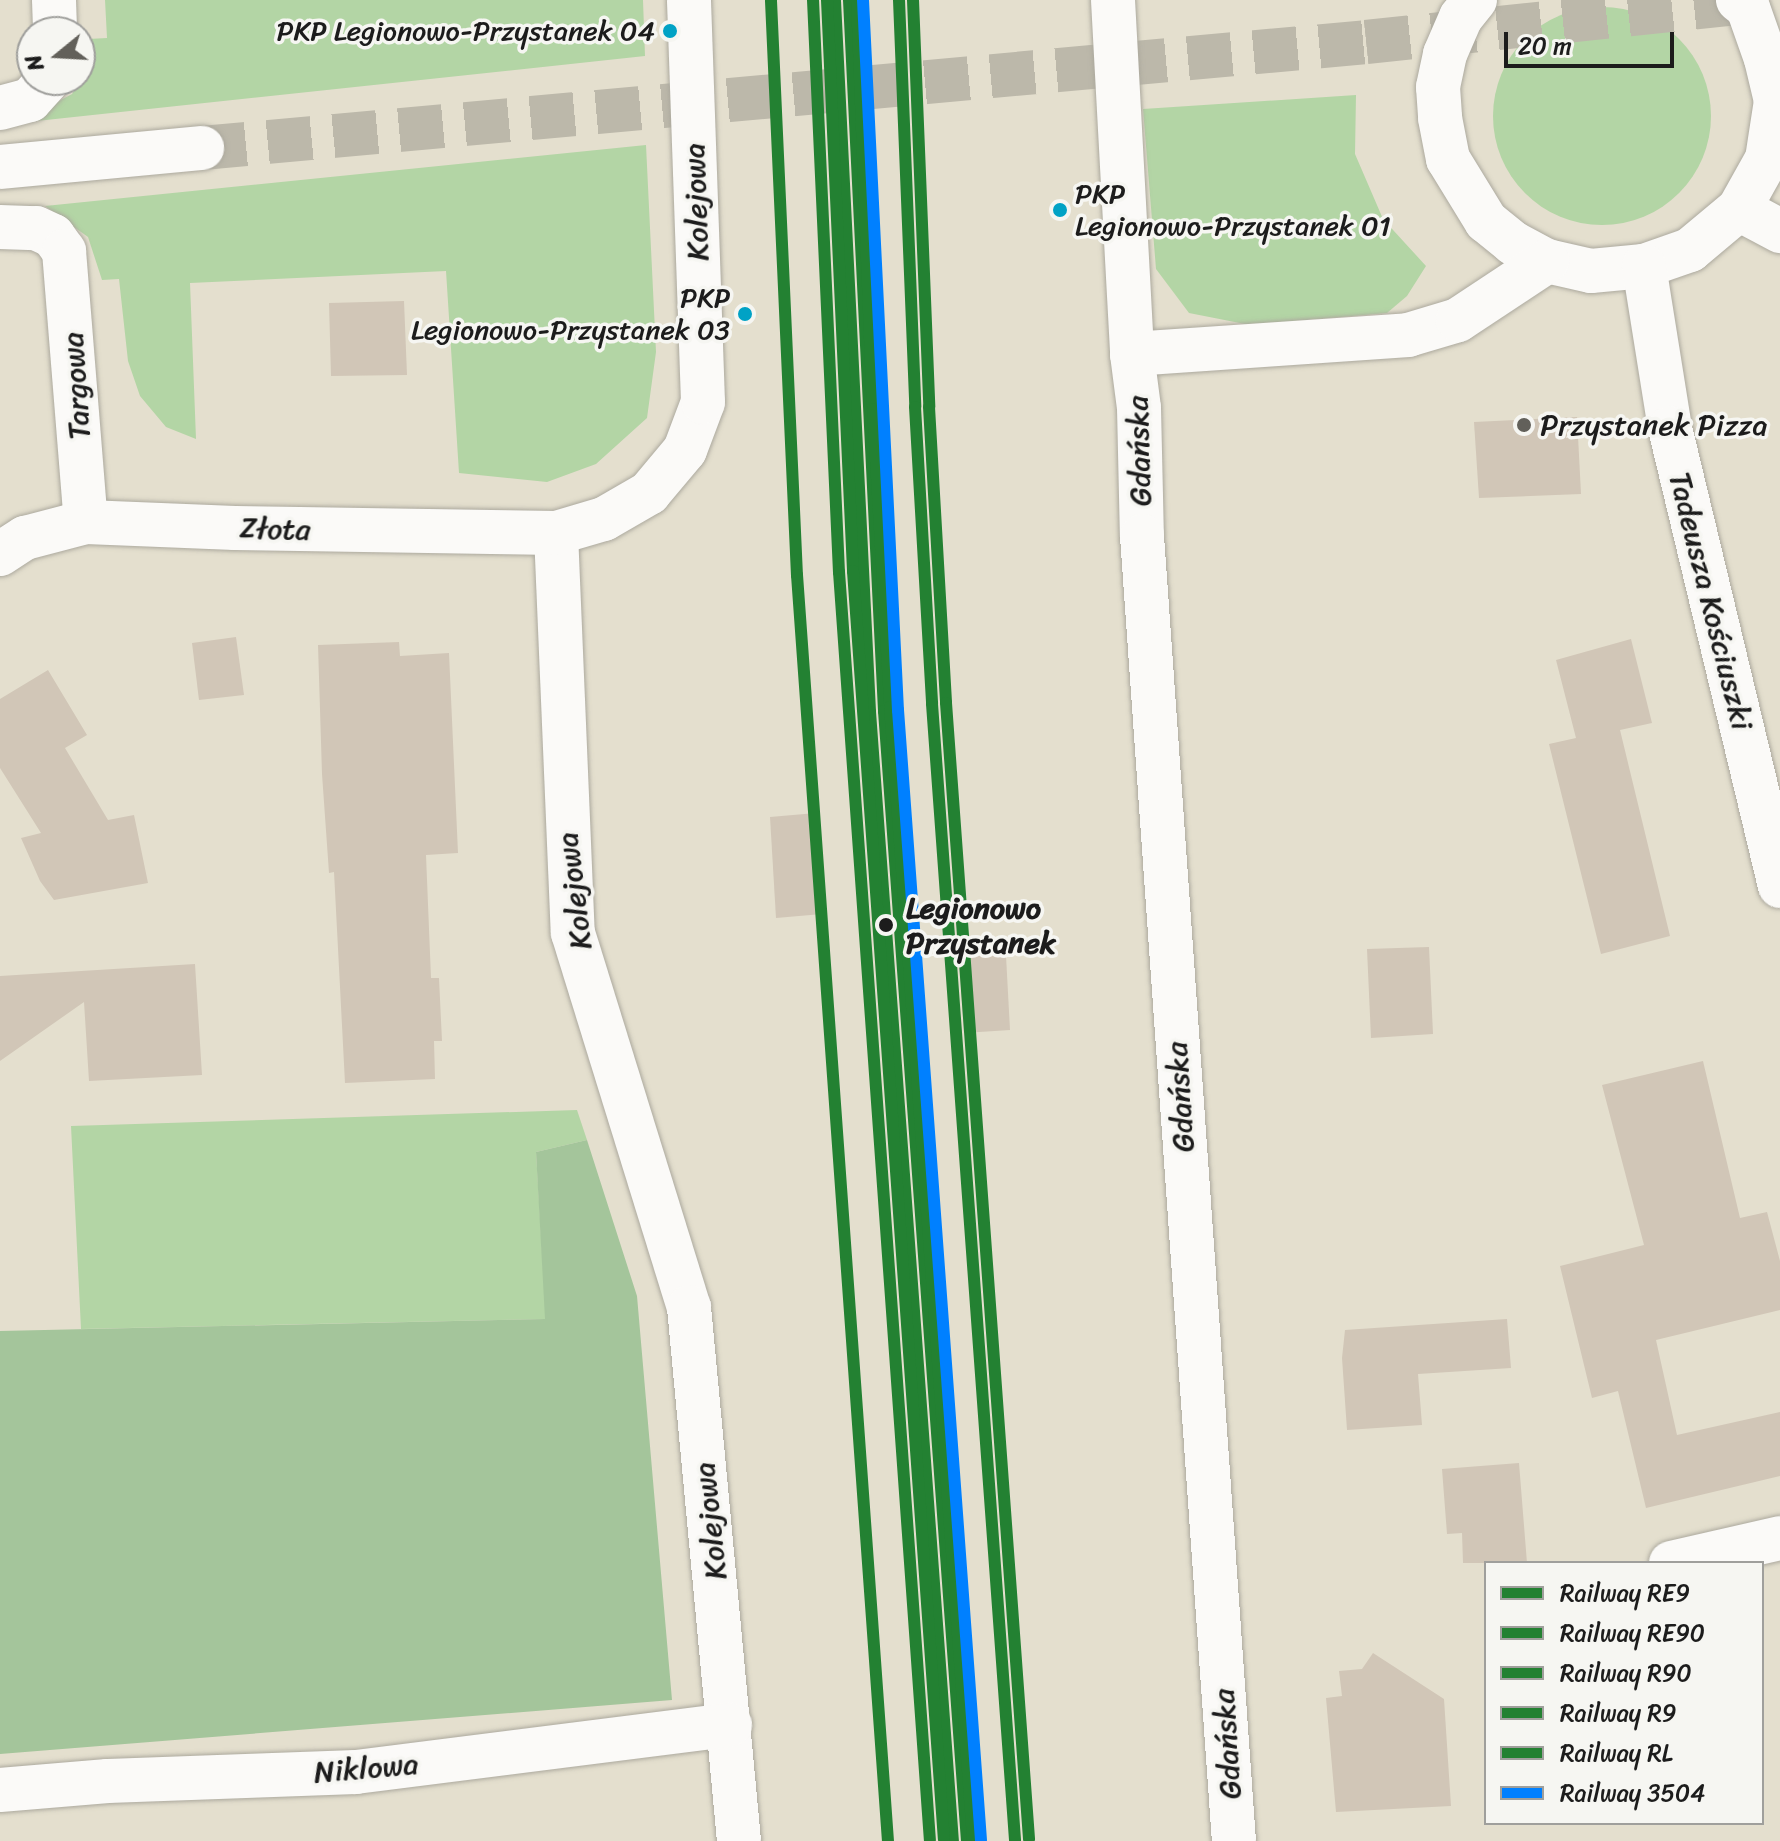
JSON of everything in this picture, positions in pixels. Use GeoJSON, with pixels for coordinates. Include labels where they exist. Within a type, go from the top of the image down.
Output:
{"type":"FeatureCollection","features":[{"type":"Feature","properties":{"kind":"street","name":"Kolejowa"},"geometry":{"type":"LineString","coordinates":[[689,0],[703,402],[685,450],[649,493],[604,519],[556,533],[573,933],[689,1307],[739,1841]]}},
{"type":"Feature","properties":{"kind":"street","name":"Gdańska"},"geometry":{"type":"LineString","coordinates":[[1113,0],[1132,354],[1139,408],[1137,441],[1142,536],[1225,1496],[1234,1841]]}},
{"type":"Feature","properties":{"kind":"street"},"geometry":{"type":"LineString","coordinates":[[1475,0],[1461,17],[1445,54],[1438,87],[1448,159],[1486,221],[1513,243],[1547,261],[1591,271],[1644,266],[1690,250],[1739,209],[1767,159],[1778,101],[1748,8],[1738,0]]}},
{"type":"Feature","properties":{"kind":"street"},"geometry":{"type":"LineString","coordinates":[[0,108],[30,100],[34,96]]}},
{"type":"Feature","properties":{"kind":"street"},"geometry":{"type":"LineString","coordinates":[[0,167],[202,148]]}},
{"type":"Feature","properties":{"kind":"street"},"geometry":{"type":"LineString","coordinates":[[1739,209],[1780,231]]}},
{"type":"Feature","properties":{"kind":"street","name":"Targowa"},"geometry":{"type":"LineString","coordinates":[[0,227],[36,228],[53,236],[64,251],[86,522]]}},
{"type":"Feature","properties":{"kind":"street","name":"Gdańska"},"geometry":{"type":"LineString","coordinates":[[1132,354],[1408,335],[1458,320],[1547,261]]}},
{"type":"Feature","properties":{"kind":"street","name":"Tadeusza Kościuszki"},"geometry":{"type":"LineString","coordinates":[[1644,266],[1670,428],[1780,886]]}},
{"type":"Feature","properties":{"kind":"street","name":"Złota"},"geometry":{"type":"LineString","coordinates":[[0,554],[25,538],[86,522],[235,528],[556,533]]}},
{"type":"Feature","properties":{"kind":"street"},"geometry":{"type":"LineString","coordinates":[[1680,1561],[1780,1538]]}},
{"type":"Feature","properties":{"kind":"street","name":"Niklowa"},"geometry":{"type":"LineString","coordinates":[[0,1790],[108,1781],[356,1772],[730,1725]]}},
{"type":"Feature","properties":{"kind":"green space"},"geometry":{"type":"Polygon","coordinates":[[[105,0],[643,0],[645,56],[18,123],[68,96],[96,96],[96,39],[107,38],[105,0]]]}},
{"type":"Feature","properties":{"kind":"green space"},"geometry":{"type":"Polygon","coordinates":[[[1602,7],[1644,15],[1663,25],[1679,39],[1693,55],[1703,74],[1711,116],[1703,158],[1693,177],[1679,193],[1663,207],[1644,217],[1602,225],[1560,217],[1541,207],[1525,193],[1511,177],[1501,158],[1493,116],[1501,74],[1511,55],[1525,39],[1541,25],[1560,15],[1602,7]]]}},
{"type":"Feature","properties":{"kind":"green space"},"geometry":{"type":"Polygon","coordinates":[[[1356,95],[1355,154],[1383,219],[1426,266],[1407,296],[1387,313],[1250,325],[1189,313],[1156,269],[1143,109],[1356,95]]]}},
{"type":"Feature","properties":{"kind":"green space"},"geometry":{"type":"Polygon","coordinates":[[[646,145],[656,352],[647,418],[596,464],[547,482],[459,473],[446,271],[190,283],[196,439],[166,427],[140,396],[128,361],[119,279],[102,280],[88,237],[45,206],[646,145]]]}},
{"type":"Feature","properties":{"kind":"green space"},"geometry":{"type":"Polygon","coordinates":[[[577,1110],[587,1140],[536,1152],[546,1319],[81,1329],[71,1126],[577,1110]]]}},
{"type":"Feature","properties":{"kind":"green space"},"geometry":{"type":"Polygon","coordinates":[[[587,1140],[637,1296],[672,1700],[0,1754],[0,1331],[545,1319],[536,1152],[587,1140]]]}},
{"type":"Feature","properties":{"kind":"building"},"geometry":{"type":"Polygon","coordinates":[[[404,301],[407,375],[331,376],[329,303],[404,301]]]}},
{"type":"Feature","properties":{"kind":"building"},"geometry":{"type":"Polygon","coordinates":[[[1577,417],[1581,494],[1479,498],[1474,422],[1577,417]]]}},
{"type":"Feature","properties":{"kind":"building"},"geometry":{"type":"Polygon","coordinates":[[[236,637],[244,695],[199,700],[192,643],[236,637]]]}},
{"type":"Feature","properties":{"kind":"building"},"geometry":{"type":"Polygon","coordinates":[[[1631,639],[1652,723],[1620,730],[1670,936],[1601,954],[1549,744],[1576,738],[1556,660],[1631,639]]]}},
{"type":"Feature","properties":{"kind":"building"},"geometry":{"type":"Polygon","coordinates":[[[399,642],[400,656],[449,653],[458,853],[426,855],[431,978],[439,978],[442,1041],[434,1041],[435,1079],[345,1083],[334,872],[329,873],[322,774],[318,645],[399,642]]]}},
{"type":"Feature","properties":{"kind":"building"},"geometry":{"type":"Polygon","coordinates":[[[48,670],[87,735],[65,748],[108,820],[134,815],[148,883],[54,900],[40,881],[21,838],[41,833],[0,768],[0,699],[48,670]]]}},
{"type":"Feature","properties":{"kind":"building"},"geometry":{"type":"Polygon","coordinates":[[[816,813],[822,914],[776,918],[770,817],[816,813]]]}},
{"type":"Feature","properties":{"kind":"building"},"geometry":{"type":"Polygon","coordinates":[[[1005,937],[1010,1030],[964,1033],[958,941],[1005,937]]]}},
{"type":"Feature","properties":{"kind":"building"},"geometry":{"type":"Polygon","coordinates":[[[1429,947],[1433,1034],[1371,1038],[1367,949],[1429,947]]]}},
{"type":"Feature","properties":{"kind":"building"},"geometry":{"type":"Polygon","coordinates":[[[195,964],[202,1075],[89,1081],[84,1002],[0,1061],[0,976],[195,964]]]}},
{"type":"Feature","properties":{"kind":"building"},"geometry":{"type":"Polygon","coordinates":[[[1703,1061],[1740,1218],[1767,1212],[1780,1261],[1780,1310],[1656,1340],[1677,1435],[1780,1412],[1780,1476],[1646,1508],[1618,1391],[1592,1398],[1560,1266],[1644,1245],[1602,1085],[1703,1061]]]}},
{"type":"Feature","properties":{"kind":"building"},"geometry":{"type":"Polygon","coordinates":[[[1507,1319],[1511,1368],[1418,1374],[1422,1425],[1347,1430],[1342,1358],[1345,1330],[1507,1319]]]}},
{"type":"Feature","properties":{"kind":"building"},"geometry":{"type":"Polygon","coordinates":[[[1519,1463],[1527,1561],[1463,1563],[1462,1533],[1447,1534],[1442,1469],[1519,1463]]]}},
{"type":"Feature","properties":{"kind":"building"},"geometry":{"type":"Polygon","coordinates":[[[1373,1653],[1444,1699],[1451,1806],[1336,1812],[1326,1698],[1342,1696],[1339,1671],[1362,1669],[1373,1653]]]}},
{"type":"Feature","properties":{"kind":"tunnel"},"geometry":{"type":"LineString","coordinates":[[202,148],[1366,42],[1763,0]]}},
{"type":"Feature","properties":{"kind":"rail line","name":"R90"},"geometry":{"type":"LineString","coordinates":[[813,0],[839,572],[930,1840]]}},
{"type":"Feature","properties":{"kind":"rail line","name":"RL"},"geometry":{"type":"LineString","coordinates":[[827,0],[853,571],[944,1839]]}},
{"type":"Feature","properties":{"kind":"rail line","name":"RE9"},"geometry":{"type":"LineString","coordinates":[[849,0],[884,711],[967,1841]]}},
{"type":"Feature","properties":{"kind":"rail line","name":"3504"},"geometry":{"type":"LineString","coordinates":[[863,0],[898,710],[981,1840]]}},
{"type":"Feature","properties":{"kind":"rail line","name":"R90"},"geometry":{"type":"LineString","coordinates":[[899,0],[915,407],[932,704],[1015,1840]]}},
{"type":"Feature","properties":{"kind":"rail line","name":"RL"},"geometry":{"type":"LineString","coordinates":[[913,0],[929,407],[946,703],[1029,1839]]}},
{"type":"Feature","properties":{"kind":"rail line","name":"R9"},"geometry":{"type":"LineString","coordinates":[[771,1],[797,575],[888,1841]]}},
{"type":"Feature","properties":{"kind":"rail line","name":"RE90"},"geometry":{"type":"LineString","coordinates":[[835,1],[870,712],[953,1841]]}},
{"type":"Feature","properties":{"kind":"rail line","name":"R9"},"geometry":{"type":"LineString","coordinates":[[857,1],[873,409],[890,707],[973,1841]]}},
{"type":"Feature","properties":{"kind":"place","name":"PKP Legionowo-Przystanek 04"},"geometry":{"type":"Point","coordinates":[670,31]}},
{"type":"Feature","properties":{"kind":"place","name":"PKP Legionowo-Przystanek 01"},"geometry":{"type":"Point","coordinates":[1060,210]}},
{"type":"Feature","properties":{"kind":"place","name":"PKP Legionowo-Przystanek 03"},"geometry":{"type":"Point","coordinates":[745,314]}},
{"type":"Feature","properties":{"kind":"place","name":"Przystanek Pizza"},"geometry":{"type":"Point","coordinates":[1524,425]}},
{"type":"Feature","properties":{"kind":"place","name":"Legionowo Przystanek"},"geometry":{"type":"Point","coordinates":[886,925]}}]}
